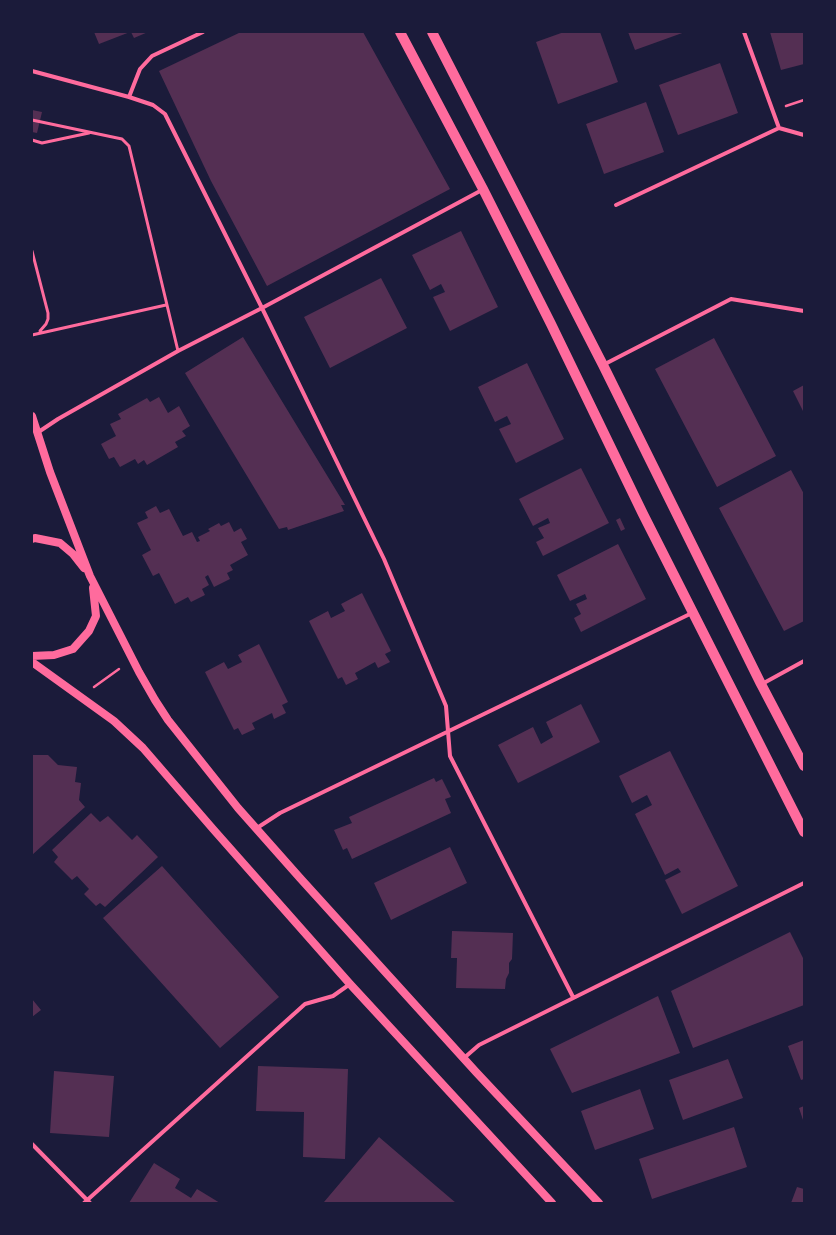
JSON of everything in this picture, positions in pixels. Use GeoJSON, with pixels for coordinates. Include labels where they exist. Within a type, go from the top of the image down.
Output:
{"type":"FeatureCollection","features":[{"type":"Feature","properties":{"kind":"main road"},"geometry":{"type":"LineString","coordinates":[[400,32],[483,189],[551,324],[643,514],[694,612],[804,832]]}},
{"type":"Feature","properties":{"kind":"main road"},"geometry":{"type":"LineString","coordinates":[[432,32],[603,366],[761,684],[804,766]]}},
{"type":"Feature","properties":{"kind":"main road"},"geometry":{"type":"LineString","coordinates":[[32,416],[90,576],[154,700],[168,720],[234,802],[305,884],[599,1203]]}},
{"type":"Feature","properties":{"kind":"main road"},"geometry":{"type":"LineString","coordinates":[[32,538],[60,543],[72,554],[90,576],[96,616],[89,631],[72,649],[54,655],[32,656]]}},
{"type":"Feature","properties":{"kind":"main road"},"geometry":{"type":"LineString","coordinates":[[32,662],[114,721],[143,748],[350,984],[552,1203]]}},
{"type":"Feature","properties":{"kind":"street"},"geometry":{"type":"LineString","coordinates":[[129,96],[140,69],[152,56],[203,32]]}},
{"type":"Feature","properties":{"kind":"street"},"geometry":{"type":"LineString","coordinates":[[744,32],[779,128]]}},
{"type":"Feature","properties":{"kind":"street"},"geometry":{"type":"LineString","coordinates":[[32,71],[129,96],[153,105],[165,114],[262,308],[384,559],[446,706],[450,756],[573,997]]}},
{"type":"Feature","properties":{"kind":"street"},"geometry":{"type":"LineString","coordinates":[[616,205],[779,128],[804,135]]}},
{"type":"Feature","properties":{"kind":"street"},"geometry":{"type":"LineString","coordinates":[[37,433],[58,419],[178,350],[262,308],[483,189]]}},
{"type":"Feature","properties":{"kind":"street"},"geometry":{"type":"LineString","coordinates":[[603,366],[731,299],[804,312]]}},
{"type":"Feature","properties":{"kind":"street"},"geometry":{"type":"LineString","coordinates":[[257,828],[280,813],[694,612]]}},
{"type":"Feature","properties":{"kind":"street"},"geometry":{"type":"LineString","coordinates":[[761,684],[804,661]]}},
{"type":"Feature","properties":{"kind":"street"},"geometry":{"type":"LineString","coordinates":[[464,1058],[478,1045],[804,883]]}},
{"type":"Feature","properties":{"kind":"street"},"geometry":{"type":"LineString","coordinates":[[32,1144],[87,1202],[305,1004],[333,996],[350,984]]}},
{"type":"Feature","properties":{"kind":"lane"},"geometry":{"type":"LineString","coordinates":[[32,120],[122,139],[129,146],[178,350]]}},
{"type":"Feature","properties":{"kind":"lane"},"geometry":{"type":"LineString","coordinates":[[32,140],[42,142],[90,132]]}},
{"type":"Feature","properties":{"kind":"lane"},"geometry":{"type":"LineString","coordinates":[[32,251],[48,313],[46,324],[38,332]]}},
{"type":"Feature","properties":{"kind":"lane"},"geometry":{"type":"LineString","coordinates":[[32,335],[38,332],[166,304]]}},
{"type":"Feature","properties":{"kind":"path"},"geometry":{"type":"LineString","coordinates":[[94,688],[119,669]]}},
{"type":"Feature","properties":{"kind":"building"},"geometry":{"type":"Polygon","coordinates":[[[94,32],[130,32],[99,44],[94,32]]]}},
{"type":"Feature","properties":{"kind":"building"},"geometry":{"type":"Polygon","coordinates":[[[131,32],[148,32],[134,38],[131,32]]]}},
{"type":"Feature","properties":{"kind":"building"},"geometry":{"type":"Polygon","coordinates":[[[241,32],[363,32],[450,189],[267,286],[211,181],[159,71],[241,32]]]}},
{"type":"Feature","properties":{"kind":"building"},"geometry":{"type":"Polygon","coordinates":[[[564,32],[600,32],[618,82],[558,104],[536,42],[564,32]]]}},
{"type":"Feature","properties":{"kind":"building"},"geometry":{"type":"Polygon","coordinates":[[[628,32],[685,32],[635,50],[628,32]]]}},
{"type":"Feature","properties":{"kind":"building"},"geometry":{"type":"Polygon","coordinates":[[[770,32],[804,32],[804,64],[781,70],[770,32]]]}},
{"type":"Feature","properties":{"kind":"building"},"geometry":{"type":"Polygon","coordinates":[[[720,63],[738,113],[678,135],[659,85],[720,63]]]}},
{"type":"Feature","properties":{"kind":"building"},"geometry":{"type":"Polygon","coordinates":[[[646,102],[664,152],[604,174],[586,124],[646,102]]]}},
{"type":"Feature","properties":{"kind":"building"},"geometry":{"type":"Polygon","coordinates":[[[32,110],[42,112],[37,133],[32,132],[32,110]]]}},
{"type":"Feature","properties":{"kind":"building"},"geometry":{"type":"Polygon","coordinates":[[[461,231],[498,307],[450,331],[433,297],[445,292],[441,284],[430,290],[412,255],[461,231]]]}},
{"type":"Feature","properties":{"kind":"building"},"geometry":{"type":"Polygon","coordinates":[[[381,278],[407,328],[330,368],[304,317],[381,278]]]}},
{"type":"Feature","properties":{"kind":"building"},"geometry":{"type":"Polygon","coordinates":[[[243,337],[345,505],[341,505],[344,511],[288,530],[287,527],[279,529],[185,373],[243,337]]]}},
{"type":"Feature","properties":{"kind":"building"},"geometry":{"type":"Polygon","coordinates":[[[714,338],[776,456],[717,487],[655,369],[714,338]]]}},
{"type":"Feature","properties":{"kind":"building"},"geometry":{"type":"Polygon","coordinates":[[[527,363],[564,439],[516,463],[499,429],[511,424],[507,416],[495,422],[478,387],[527,363]]]}},
{"type":"Feature","properties":{"kind":"building"},"geometry":{"type":"Polygon","coordinates":[[[804,385],[804,413],[793,391],[804,385]]]}},
{"type":"Feature","properties":{"kind":"building"},"geometry":{"type":"Polygon","coordinates":[[[159,397],[168,413],[179,406],[190,426],[182,431],[186,436],[175,442],[178,447],[147,465],[144,460],[138,464],[135,459],[120,467],[114,457],[109,459],[101,444],[116,436],[110,424],[121,419],[118,414],[147,398],[150,402],[159,397]]]}},
{"type":"Feature","properties":{"kind":"building"},"geometry":{"type":"Polygon","coordinates":[[[581,468],[609,523],[543,556],[536,542],[544,538],[538,528],[550,523],[548,518],[533,526],[519,499],[581,468]]]}},
{"type":"Feature","properties":{"kind":"building"},"geometry":{"type":"Polygon","coordinates":[[[791,470],[804,494],[804,621],[784,631],[719,508],[791,470]]]}},
{"type":"Feature","properties":{"kind":"building"},"geometry":{"type":"Polygon","coordinates":[[[156,506],[160,513],[169,509],[183,536],[192,532],[197,542],[200,541],[198,537],[210,531],[208,529],[219,523],[221,526],[229,522],[234,532],[241,528],[247,539],[241,542],[248,555],[230,565],[233,570],[227,573],[230,579],[214,587],[208,575],[205,577],[209,585],[202,589],[205,595],[191,602],[188,597],[175,604],[159,573],[153,576],[142,555],[151,550],[137,523],[148,518],[145,512],[156,506]]]}},
{"type":"Feature","properties":{"kind":"building"},"geometry":{"type":"Polygon","coordinates":[[[620,518],[625,529],[621,531],[616,520],[620,518]]]}},
{"type":"Feature","properties":{"kind":"building"},"geometry":{"type":"Polygon","coordinates":[[[618,544],[646,599],[581,632],[574,618],[581,614],[576,604],[587,599],[585,594],[570,601],[557,575],[618,544]]]}},
{"type":"Feature","properties":{"kind":"building"},"geometry":{"type":"Polygon","coordinates":[[[362,593],[391,651],[385,654],[390,662],[378,668],[375,662],[355,673],[358,679],[346,685],[342,677],[338,679],[309,621],[328,611],[331,618],[345,611],[341,604],[362,593]]]}},
{"type":"Feature","properties":{"kind":"building"},"geometry":{"type":"Polygon","coordinates":[[[259,644],[288,702],[282,705],[286,713],[274,719],[272,713],[252,723],[255,729],[242,735],[238,728],[234,730],[205,672],[224,662],[228,669],[242,662],[238,655],[259,644]]]}},
{"type":"Feature","properties":{"kind":"building"},"geometry":{"type":"Polygon","coordinates":[[[581,704],[600,742],[518,783],[498,745],[533,727],[541,744],[553,737],[546,722],[581,704]]]}},
{"type":"Feature","properties":{"kind":"building"},"geometry":{"type":"Polygon","coordinates":[[[670,751],[738,886],[682,914],[665,880],[681,872],[678,868],[665,875],[635,814],[652,805],[647,795],[632,803],[619,776],[670,751]]]}},
{"type":"Feature","properties":{"kind":"building"},"geometry":{"type":"Polygon","coordinates":[[[32,755],[48,755],[58,765],[77,767],[75,782],[81,783],[79,800],[85,807],[32,855],[32,755]]]}},
{"type":"Feature","properties":{"kind":"building"},"geometry":{"type":"Polygon","coordinates":[[[434,778],[436,782],[442,779],[451,797],[445,799],[451,813],[352,859],[347,848],[343,850],[334,830],[352,823],[349,817],[434,778]]]}},
{"type":"Feature","properties":{"kind":"building"},"geometry":{"type":"Polygon","coordinates":[[[91,813],[100,822],[108,816],[132,840],[137,835],[158,857],[105,907],[100,903],[96,906],[84,894],[89,889],[77,876],[72,880],[54,862],[58,857],[52,850],[91,813]]]}},
{"type":"Feature","properties":{"kind":"building"},"geometry":{"type":"Polygon","coordinates":[[[450,847],[467,883],[391,920],[374,883],[450,847]]]}},
{"type":"Feature","properties":{"kind":"building"},"geometry":{"type":"Polygon","coordinates":[[[162,866],[279,997],[220,1048],[103,918],[162,866]]]}},
{"type":"Feature","properties":{"kind":"building"},"geometry":{"type":"Polygon","coordinates":[[[452,931],[513,933],[512,959],[509,963],[509,973],[506,979],[505,989],[456,988],[457,958],[451,958],[452,931]]]}},
{"type":"Feature","properties":{"kind":"building"},"geometry":{"type":"Polygon","coordinates":[[[790,932],[804,960],[804,1005],[693,1048],[671,991],[790,932]]]}},
{"type":"Feature","properties":{"kind":"building"},"geometry":{"type":"Polygon","coordinates":[[[658,996],[680,1053],[572,1093],[550,1049],[658,996]]]}},
{"type":"Feature","properties":{"kind":"building"},"geometry":{"type":"Polygon","coordinates":[[[32,999],[41,1010],[32,1017],[32,999]]]}},
{"type":"Feature","properties":{"kind":"building"},"geometry":{"type":"Polygon","coordinates":[[[804,1040],[804,1079],[801,1080],[788,1046],[804,1040]]]}},
{"type":"Feature","properties":{"kind":"building"},"geometry":{"type":"Polygon","coordinates":[[[728,1059],[743,1098],[683,1120],[669,1080],[728,1059]]]}},
{"type":"Feature","properties":{"kind":"building"},"geometry":{"type":"Polygon","coordinates":[[[258,1066],[348,1069],[345,1159],[303,1157],[304,1112],[256,1111],[258,1066]]]}},
{"type":"Feature","properties":{"kind":"building"},"geometry":{"type":"Polygon","coordinates":[[[54,1071],[114,1076],[109,1137],[50,1133],[54,1071]]]}},
{"type":"Feature","properties":{"kind":"building"},"geometry":{"type":"Polygon","coordinates":[[[640,1089],[654,1129],[595,1150],[581,1111],[640,1089]]]}},
{"type":"Feature","properties":{"kind":"building"},"geometry":{"type":"Polygon","coordinates":[[[804,1106],[804,1123],[799,1108],[804,1106]]]}},
{"type":"Feature","properties":{"kind":"building"},"geometry":{"type":"Polygon","coordinates":[[[734,1127],[747,1167],[652,1199],[639,1159],[734,1127]]]}},
{"type":"Feature","properties":{"kind":"building"},"geometry":{"type":"Polygon","coordinates":[[[379,1137],[456,1203],[324,1202],[379,1137]]]}},
{"type":"Feature","properties":{"kind":"building"},"geometry":{"type":"Polygon","coordinates":[[[154,1163],[180,1179],[175,1188],[191,1198],[197,1189],[220,1203],[129,1203],[154,1163]]]}},
{"type":"Feature","properties":{"kind":"building"},"geometry":{"type":"Polygon","coordinates":[[[797,1187],[804,1189],[804,1203],[791,1203],[797,1187]]]}}]}
